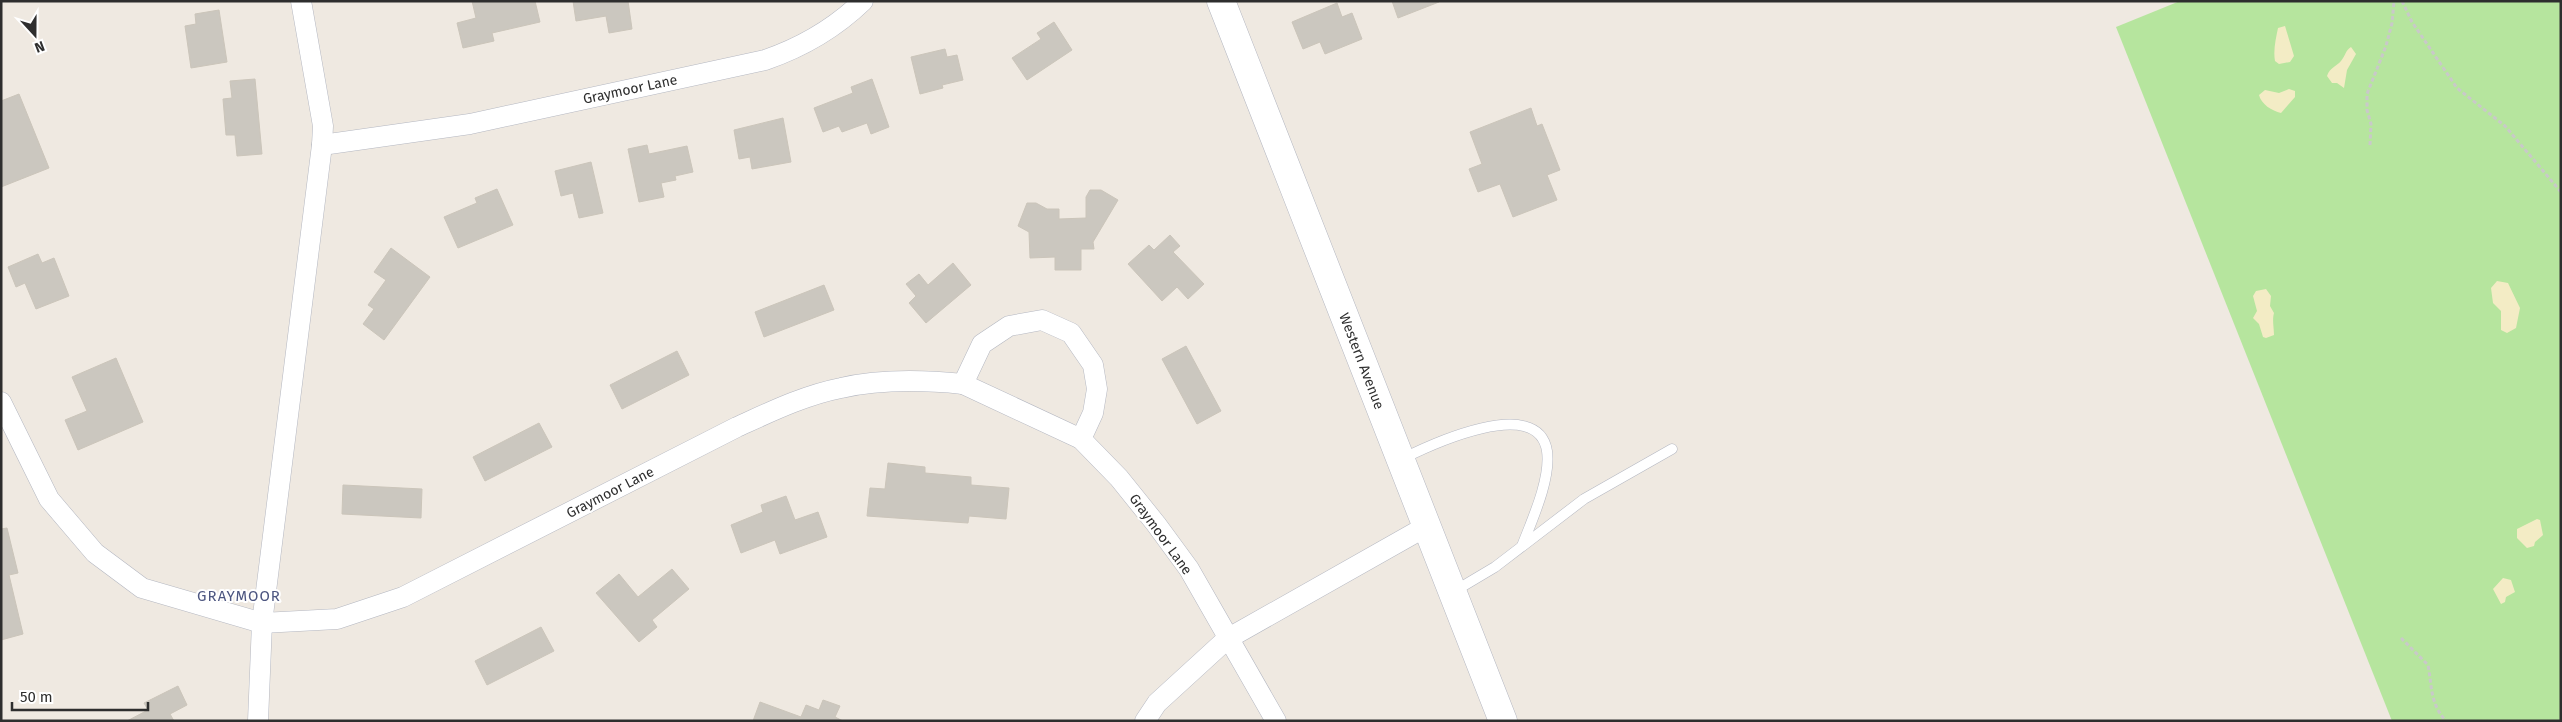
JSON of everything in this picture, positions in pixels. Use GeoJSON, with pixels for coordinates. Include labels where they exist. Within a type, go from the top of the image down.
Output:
{"type":"FeatureCollection","features":[{"type":"Feature","properties":{"kind":"main road","name":"Western Avenue"},"geometry":{"type":"LineString","coordinates":[[1222,1],[1503,721]]}},
{"type":"Feature","properties":{"kind":"street"},"geometry":{"type":"LineString","coordinates":[[258,721],[262,623],[322,145],[323,126],[301,1]]}},
{"type":"Feature","properties":{"kind":"street","name":"Graymoor Lane"},"geometry":{"type":"LineString","coordinates":[[322,145],[470,124],[764,60],[806,44],[832,28],[863,1]]}},
{"type":"Feature","properties":{"kind":"street"},"geometry":{"type":"LineString","coordinates":[[964,384],[982,344],[1009,326],[1042,320],[1071,333],[1093,366],[1097,388],[1093,413],[1081,439]]}},
{"type":"Feature","properties":{"kind":"street","name":"Graymoor Lane"},"geometry":{"type":"LineString","coordinates":[[1,402],[49,499],[95,553],[142,588],[262,623],[337,619],[404,597],[737,427],[786,405],[841,388],[917,381],[964,384],[1081,439],[1119,478],[1156,524],[1188,569],[1276,721]]}},
{"type":"Feature","properties":{"kind":"street"},"geometry":{"type":"LineString","coordinates":[[1145,721],[1157,703],[1227,639],[1427,526]]}},
{"type":"Feature","properties":{"kind":"lane"},"geometry":{"type":"LineString","coordinates":[[1401,459],[1434,443],[1493,427],[1526,425],[1536,431],[1546,448],[1547,460],[1535,513],[1522,546]]}},
{"type":"Feature","properties":{"kind":"lane"},"geometry":{"type":"LineString","coordinates":[[1453,592],[1495,567],[1584,499],[1672,450]]}},
{"type":"Feature","properties":{"kind":"path"},"geometry":{"type":"LineString","coordinates":[[2370,145],[2371,124],[2367,110],[2366,94],[2386,46],[2392,22],[2394,1]]}},
{"type":"Feature","properties":{"kind":"path"},"geometry":{"type":"LineString","coordinates":[[2402,1],[2412,22],[2457,88],[2505,126],[2561,192]]}},
{"type":"Feature","properties":{"kind":"path"},"geometry":{"type":"LineString","coordinates":[[2401,638],[2428,665],[2431,696],[2439,713],[2446,721]]}},
{"type":"Feature","properties":{"kind":"green space"},"geometry":{"type":"Polygon","coordinates":[[[2180,1],[2561,1],[2561,721],[2392,721],[2116,27],[2180,1]]]}},
{"type":"Feature","properties":{"kind":"sand"},"geometry":{"type":"Polygon","coordinates":[[[2285,26],[2294,56],[2290,62],[2279,64],[2275,61],[2274,53],[2276,40],[2278,28],[2285,26]]]}},
{"type":"Feature","properties":{"kind":"sand"},"geometry":{"type":"Polygon","coordinates":[[[2351,47],[2356,54],[2347,70],[2344,88],[2337,83],[2332,83],[2327,76],[2351,47]]]}},
{"type":"Feature","properties":{"kind":"sand"},"geometry":{"type":"Polygon","coordinates":[[[2289,89],[2295,91],[2295,97],[2281,113],[2267,107],[2259,95],[2265,90],[2279,93],[2289,89]]]}},
{"type":"Feature","properties":{"kind":"sand"},"geometry":{"type":"Polygon","coordinates":[[[2497,281],[2508,283],[2520,308],[2516,328],[2507,333],[2501,330],[2501,311],[2493,303],[2491,288],[2497,281]]]}},
{"type":"Feature","properties":{"kind":"sand"},"geometry":{"type":"Polygon","coordinates":[[[2266,289],[2271,296],[2270,306],[2274,313],[2274,335],[2266,338],[2263,337],[2259,324],[2253,318],[2257,311],[2253,296],[2256,291],[2266,289]]]}},
{"type":"Feature","properties":{"kind":"sand"},"geometry":{"type":"Polygon","coordinates":[[[2537,519],[2540,520],[2543,535],[2535,542],[2534,546],[2527,548],[2517,538],[2517,529],[2537,519]]]}},
{"type":"Feature","properties":{"kind":"sand"},"geometry":{"type":"Polygon","coordinates":[[[2503,578],[2511,580],[2515,592],[2506,597],[2505,602],[2501,604],[2493,589],[2503,578]]]}},
{"type":"Feature","properties":{"kind":"building"},"geometry":{"type":"Polygon","coordinates":[[[472,1],[535,1],[540,22],[492,33],[494,41],[463,48],[457,23],[476,18],[472,1]]]}},
{"type":"Feature","properties":{"kind":"building"},"geometry":{"type":"Polygon","coordinates":[[[573,1],[628,1],[632,29],[609,33],[606,16],[576,21],[573,1]]]}},
{"type":"Feature","properties":{"kind":"building"},"geometry":{"type":"Polygon","coordinates":[[[1392,1],[1438,1],[1439,2],[1398,18],[1392,1]]]}},
{"type":"Feature","properties":{"kind":"building"},"geometry":{"type":"Polygon","coordinates":[[[1337,3],[1342,17],[1352,13],[1362,39],[1325,54],[1320,42],[1303,49],[1292,22],[1337,3]]]}},
{"type":"Feature","properties":{"kind":"building"},"geometry":{"type":"Polygon","coordinates":[[[219,10],[227,62],[191,68],[185,26],[196,24],[195,14],[219,10]]]}},
{"type":"Feature","properties":{"kind":"building"},"geometry":{"type":"Polygon","coordinates":[[[1054,22],[1072,50],[1027,80],[1012,58],[1041,39],[1037,33],[1054,22]]]}},
{"type":"Feature","properties":{"kind":"building"},"geometry":{"type":"Polygon","coordinates":[[[945,49],[947,57],[957,55],[963,80],[942,85],[943,88],[920,94],[911,57],[945,49]]]}},
{"type":"Feature","properties":{"kind":"building"},"geometry":{"type":"Polygon","coordinates":[[[255,79],[262,154],[237,156],[235,135],[226,135],[223,99],[232,98],[230,81],[255,79]]]}},
{"type":"Feature","properties":{"kind":"building"},"geometry":{"type":"Polygon","coordinates":[[[872,79],[889,127],[871,134],[867,123],[842,132],[839,126],[823,132],[814,108],[853,93],[851,87],[872,79]]]}},
{"type":"Feature","properties":{"kind":"building"},"geometry":{"type":"Polygon","coordinates":[[[19,94],[49,168],[1,187],[1,101],[19,94]]]}},
{"type":"Feature","properties":{"kind":"building"},"geometry":{"type":"Polygon","coordinates":[[[1531,108],[1537,126],[1542,124],[1560,170],[1547,175],[1557,200],[1513,217],[1500,184],[1478,192],[1469,169],[1482,164],[1470,132],[1531,108]]]}},
{"type":"Feature","properties":{"kind":"building"},"geometry":{"type":"Polygon","coordinates":[[[783,118],[791,162],[752,169],[750,157],[739,159],[734,130],[783,118]]]}},
{"type":"Feature","properties":{"kind":"building"},"geometry":{"type":"Polygon","coordinates":[[[647,145],[649,154],[687,146],[693,172],[675,176],[676,180],[661,183],[664,197],[639,202],[628,149],[647,145]]]}},
{"type":"Feature","properties":{"kind":"building"},"geometry":{"type":"Polygon","coordinates":[[[591,162],[603,213],[579,218],[573,193],[561,196],[555,171],[591,162]]]}},
{"type":"Feature","properties":{"kind":"building"},"geometry":{"type":"Polygon","coordinates":[[[497,189],[513,225],[458,248],[444,217],[477,203],[475,198],[497,189]]]}},
{"type":"Feature","properties":{"kind":"building"},"geometry":{"type":"Polygon","coordinates":[[[1090,190],[1101,190],[1118,200],[1093,242],[1094,249],[1081,249],[1081,270],[1055,270],[1055,257],[1030,258],[1029,232],[1018,226],[1027,203],[1036,203],[1047,209],[1059,209],[1059,219],[1086,218],[1086,197],[1090,190]]]}},
{"type":"Feature","properties":{"kind":"building"},"geometry":{"type":"Polygon","coordinates":[[[1170,235],[1180,246],[1173,252],[1204,284],[1188,299],[1177,287],[1162,301],[1128,264],[1149,245],[1154,250],[1170,235]]]}},
{"type":"Feature","properties":{"kind":"building"},"geometry":{"type":"Polygon","coordinates":[[[391,248],[430,277],[384,340],[363,324],[374,309],[368,305],[386,280],[374,272],[391,248]]]}},
{"type":"Feature","properties":{"kind":"building"},"geometry":{"type":"Polygon","coordinates":[[[38,254],[42,263],[54,258],[69,296],[36,309],[25,283],[16,287],[8,267],[38,254]]]}},
{"type":"Feature","properties":{"kind":"building"},"geometry":{"type":"Polygon","coordinates":[[[953,263],[971,285],[926,323],[909,303],[916,296],[906,284],[919,274],[928,285],[953,263]]]}},
{"type":"Feature","properties":{"kind":"building"},"geometry":{"type":"Polygon","coordinates":[[[824,285],[834,310],[764,337],[755,312],[824,285]]]}},
{"type":"Feature","properties":{"kind":"building"},"geometry":{"type":"Polygon","coordinates":[[[1186,346],[1221,411],[1197,424],[1162,359],[1186,346]]]}},
{"type":"Feature","properties":{"kind":"building"},"geometry":{"type":"Polygon","coordinates":[[[677,351],[689,375],[622,409],[610,385],[677,351]]]}},
{"type":"Feature","properties":{"kind":"building"},"geometry":{"type":"Polygon","coordinates":[[[116,358],[143,422],[78,450],[65,420],[87,411],[72,377],[116,358]]]}},
{"type":"Feature","properties":{"kind":"building"},"geometry":{"type":"Polygon","coordinates":[[[539,423],[552,447],[485,481],[473,457],[539,423]]]}},
{"type":"Feature","properties":{"kind":"building"},"geometry":{"type":"Polygon","coordinates":[[[888,463],[925,467],[925,473],[971,477],[971,485],[1009,488],[1006,519],[969,516],[968,523],[867,516],[870,488],[885,489],[888,463]]]}},
{"type":"Feature","properties":{"kind":"building"},"geometry":{"type":"Polygon","coordinates":[[[343,485],[422,489],[421,518],[342,514],[343,485]]]}},
{"type":"Feature","properties":{"kind":"building"},"geometry":{"type":"Polygon","coordinates":[[[786,496],[795,520],[818,512],[827,537],[780,554],[775,540],[741,553],[731,525],[763,512],[761,505],[786,496]]]}},
{"type":"Feature","properties":{"kind":"building"},"geometry":{"type":"Polygon","coordinates":[[[7,528],[18,573],[9,575],[23,634],[1,640],[1,529],[7,528]]]}},
{"type":"Feature","properties":{"kind":"building"},"geometry":{"type":"Polygon","coordinates":[[[672,569],[689,589],[652,620],[657,627],[639,642],[596,593],[619,574],[638,597],[672,569]]]}},
{"type":"Feature","properties":{"kind":"building"},"geometry":{"type":"Polygon","coordinates":[[[541,627],[554,651],[487,685],[475,661],[541,627]]]}},
{"type":"Feature","properties":{"kind":"building"},"geometry":{"type":"Polygon","coordinates":[[[178,686],[187,705],[170,714],[174,721],[127,721],[148,710],[144,703],[178,686]]]}},
{"type":"Feature","properties":{"kind":"building"},"geometry":{"type":"Polygon","coordinates":[[[823,700],[840,706],[835,717],[843,721],[753,721],[760,702],[801,717],[806,705],[819,710],[823,700]]]}},
{"type":"Feature","properties":{"kind":"district","name":"GRAYMOOR"},"geometry":{"type":"Point","coordinates":[239,596]}}]}
